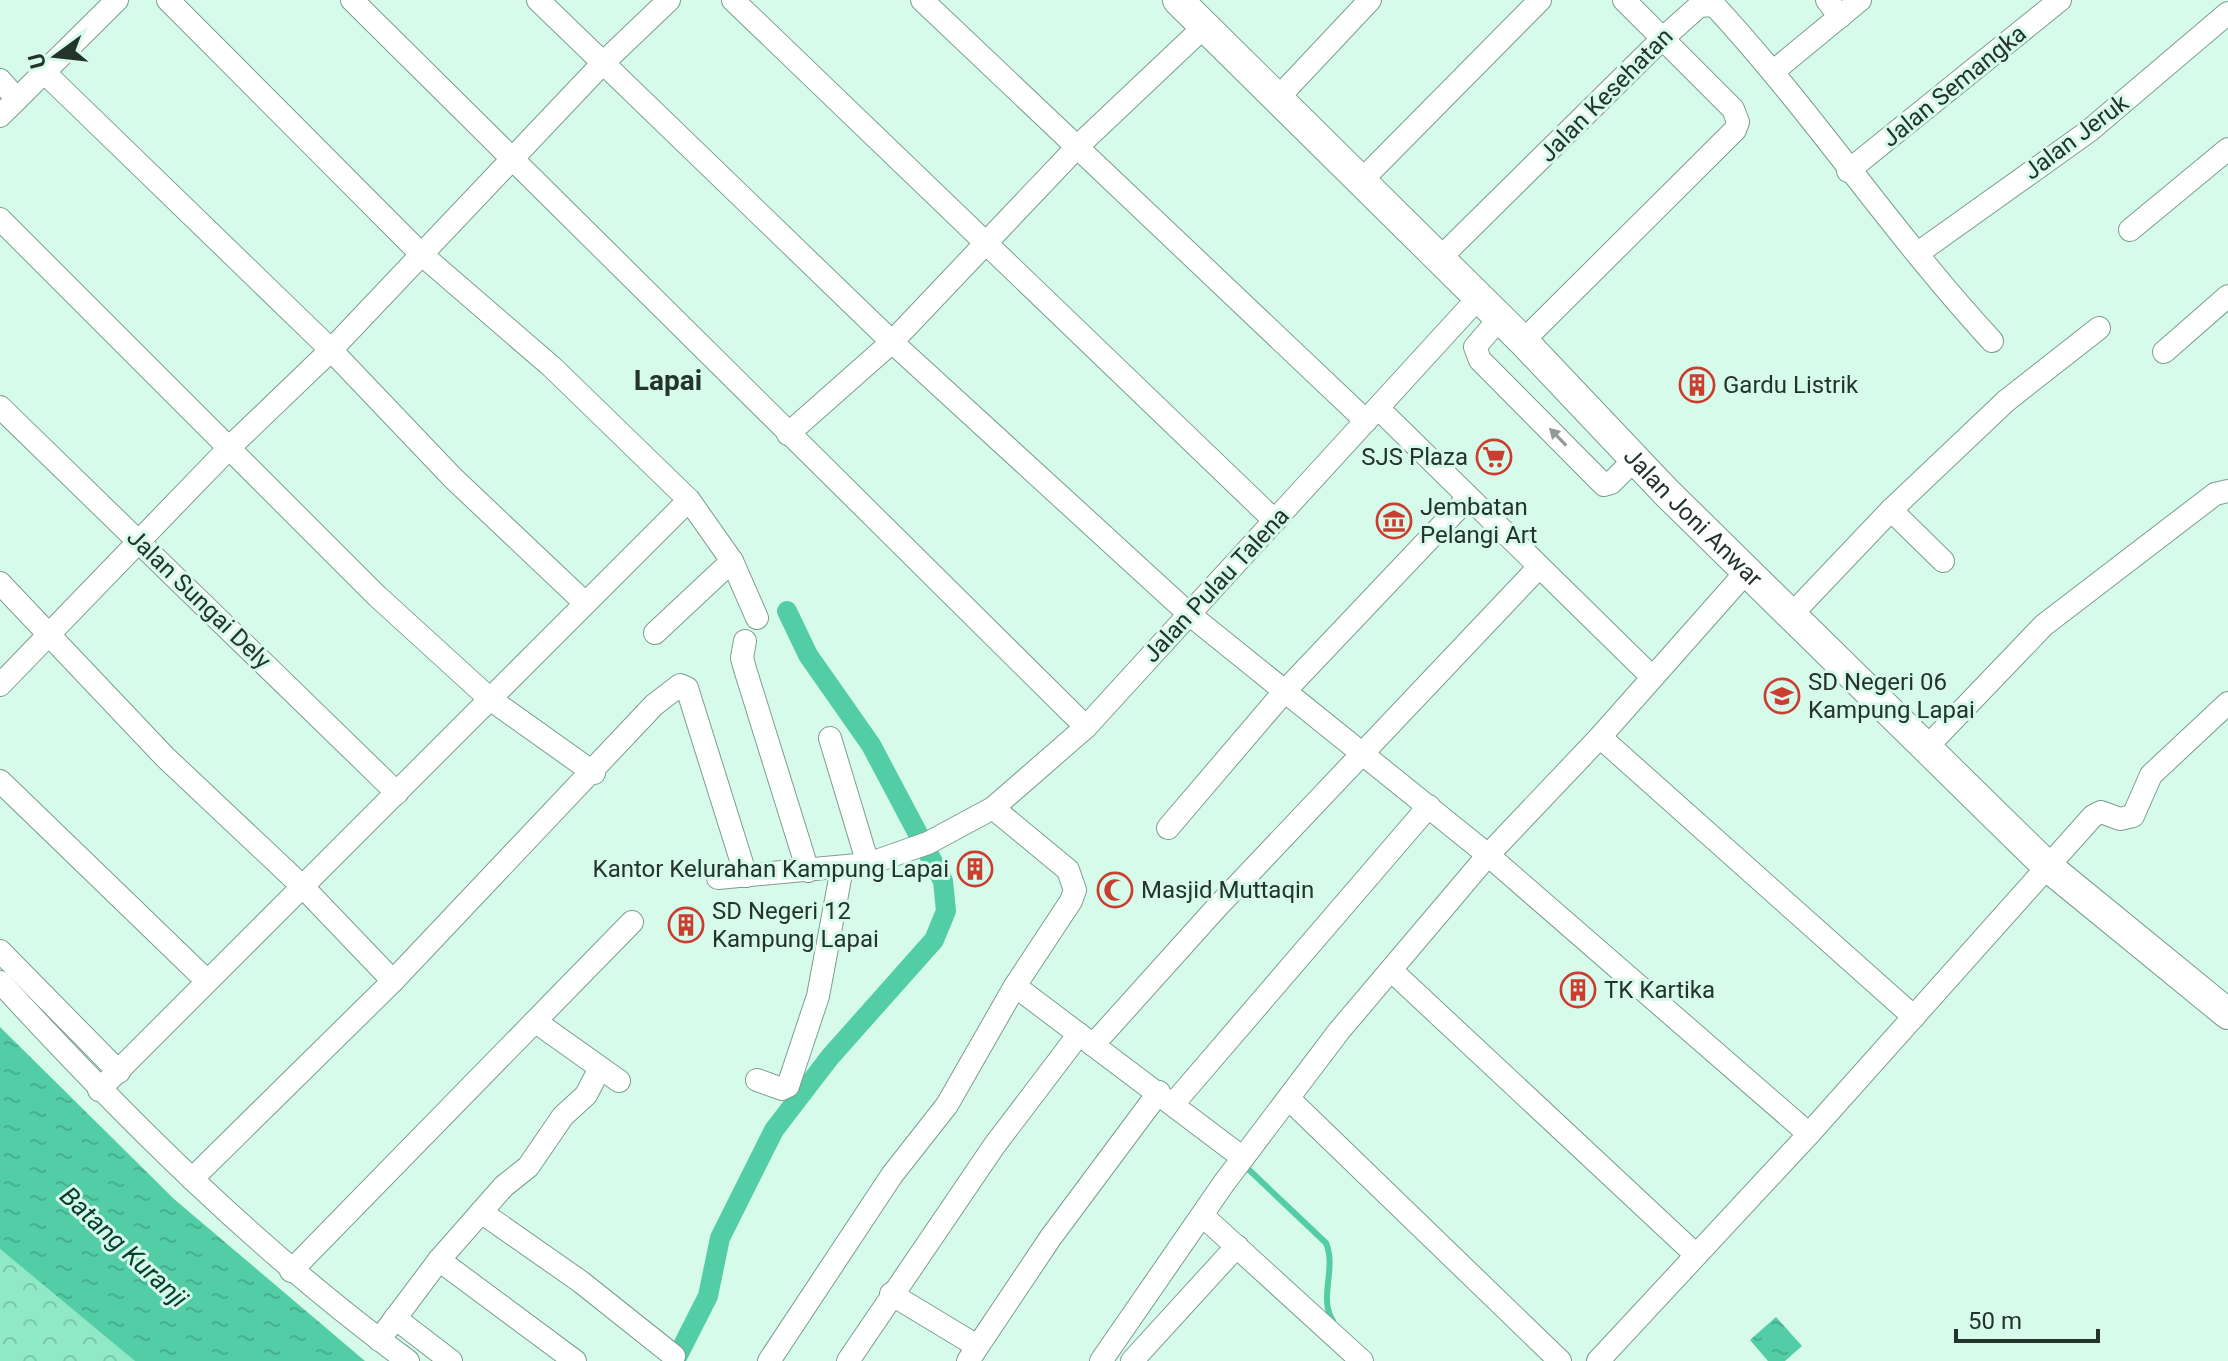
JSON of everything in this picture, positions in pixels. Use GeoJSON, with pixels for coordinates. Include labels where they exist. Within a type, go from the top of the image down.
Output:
{"type":"FeatureCollection","features":[{"type":"Feature","properties":{"kind":"main road","name":"Jalan Joni Anwar"},"geometry":{"type":"LineString","coordinates":[[1178,0],[1523,341],[1747,571],[2047,866],[2228,1014]]}},
{"type":"Feature","properties":{"kind":"street"},"geometry":{"type":"LineString","coordinates":[[0,116],[46,74],[117,0]]}},
{"type":"Feature","properties":{"kind":"street"},"geometry":{"type":"LineString","coordinates":[[168,0],[421,254],[552,367],[689,500],[732,561],[757,618]]}},
{"type":"Feature","properties":{"kind":"street"},"geometry":{"type":"LineString","coordinates":[[352,0],[513,156],[788,434],[1086,727]]}},
{"type":"Feature","properties":{"kind":"street"},"geometry":{"type":"LineString","coordinates":[[538,0],[892,342],[1189,614],[1488,855],[1809,1134]]}},
{"type":"Feature","properties":{"kind":"street"},"geometry":{"type":"LineString","coordinates":[[0,685],[231,446],[331,350],[603,63],[669,0]]}},
{"type":"Feature","properties":{"kind":"street"},"geometry":{"type":"LineString","coordinates":[[733,0],[1275,521]]}},
{"type":"Feature","properties":{"kind":"street"},"geometry":{"type":"LineString","coordinates":[[922,0],[1372,415],[1468,498],[1651,676]]}},
{"type":"Feature","properties":{"kind":"street"},"geometry":{"type":"LineString","coordinates":[[1276,100],[1370,0]]}},
{"type":"Feature","properties":{"kind":"street"},"geometry":{"type":"LineString","coordinates":[[1360,182],[1540,0]]}},
{"type":"Feature","properties":{"kind":"street"},"geometry":{"type":"LineString","coordinates":[[1523,341],[1735,130],[1736,113],[1624,0]]}},
{"type":"Feature","properties":{"kind":"street"},"geometry":{"type":"LineString","coordinates":[[1860,0],[1834,8],[1775,70],[1848,171],[1992,341]]}},
{"type":"Feature","properties":{"kind":"street","name":"Jalan Semangka"},"geometry":{"type":"LineString","coordinates":[[1848,171],[2060,0]]}},
{"type":"Feature","properties":{"kind":"street","name":"Jalan Kesehatan"},"geometry":{"type":"LineString","coordinates":[[1439,259],[1694,10],[1714,5],[1775,70]]}},
{"type":"Feature","properties":{"kind":"street","name":"Jalan Jeruk"},"geometry":{"type":"LineString","coordinates":[[1918,253],[2089,131],[2228,13]]}},
{"type":"Feature","properties":{"kind":"street"},"geometry":{"type":"LineString","coordinates":[[788,434],[892,342],[984,241],[1078,146],[1205,26]]}},
{"type":"Feature","properties":{"kind":"street"},"geometry":{"type":"LineString","coordinates":[[46,74],[331,350],[453,478],[584,602]]}},
{"type":"Feature","properties":{"kind":"street"},"geometry":{"type":"LineString","coordinates":[[0,80],[17,99]]}},
{"type":"Feature","properties":{"kind":"street"},"geometry":{"type":"LineString","coordinates":[[2130,230],[2228,149]]}},
{"type":"Feature","properties":{"kind":"street"},"geometry":{"type":"LineString","coordinates":[[0,219],[231,446],[377,596],[490,699],[594,773]]}},
{"type":"Feature","properties":{"kind":"street"},"geometry":{"type":"LineString","coordinates":[[2164,352],[2228,296]]}},
{"type":"Feature","properties":{"kind":"street","name":"Jalan Pulau Talena"},"geometry":{"type":"LineString","coordinates":[[868,864],[928,843],[993,808],[1086,727],[1479,297]]}},
{"type":"Feature","properties":{"kind":"street"},"geometry":{"type":"LineString","coordinates":[[1500,318],[1475,347],[1480,360],[1604,485],[1611,483],[1635,459]]}},
{"type":"Feature","properties":{"kind":"street"},"geometry":{"type":"LineString","coordinates":[[1793,613],[1891,510],[2006,401],[2099,328]]}},
{"type":"Feature","properties":{"kind":"street","name":"Jalan Sungai Dely"},"geometry":{"type":"LineString","coordinates":[[0,407],[397,793]]}},
{"type":"Feature","properties":{"kind":"street"},"geometry":{"type":"LineString","coordinates":[[1927,747],[2044,625],[2215,494],[2228,491]]}},
{"type":"Feature","properties":{"kind":"street"},"geometry":{"type":"LineString","coordinates":[[1168,828],[1284,692],[1468,498]]}},
{"type":"Feature","properties":{"kind":"street"},"geometry":{"type":"LineString","coordinates":[[99,1090],[689,500]]}},
{"type":"Feature","properties":{"kind":"street"},"geometry":{"type":"LineString","coordinates":[[1891,510],[1943,561]]}},
{"type":"Feature","properties":{"kind":"street"},"geometry":{"type":"LineString","coordinates":[[655,633],[732,561]]}},
{"type":"Feature","properties":{"kind":"street"},"geometry":{"type":"LineString","coordinates":[[848,1361],[994,1146],[1086,1040],[1539,567]]}},
{"type":"Feature","properties":{"kind":"street"},"geometry":{"type":"LineString","coordinates":[[1104,1360],[1243,1158],[1339,1031],[1488,855],[1600,737],[1747,571]]}},
{"type":"Feature","properties":{"kind":"street"},"geometry":{"type":"LineString","coordinates":[[0,583],[165,757],[304,888],[393,981]]}},
{"type":"Feature","properties":{"kind":"street"},"geometry":{"type":"LineString","coordinates":[[745,641],[742,658],[745,669],[808,871]]}},
{"type":"Feature","properties":{"kind":"street"},"geometry":{"type":"LineString","coordinates":[[192,1179],[393,981],[594,773],[654,705],[674,688],[683,686],[746,876]]}},
{"type":"Feature","properties":{"kind":"street"},"geometry":{"type":"LineString","coordinates":[[1598,1361],[1809,1134],[2097,813],[2120,819],[2133,816],[2151,775],[2228,703]]}},
{"type":"Feature","properties":{"kind":"street"},"geometry":{"type":"LineString","coordinates":[[1600,737],[1914,1017]]}},
{"type":"Feature","properties":{"kind":"street"},"geometry":{"type":"LineString","coordinates":[[718,878],[868,864],[830,738]]}},
{"type":"Feature","properties":{"kind":"street"},"geometry":{"type":"LineString","coordinates":[[0,781],[207,981]]}},
{"type":"Feature","properties":{"kind":"street"},"geometry":{"type":"LineString","coordinates":[[891,1294],[972,1354],[1051,1237],[1167,1097],[1429,806]]}},
{"type":"Feature","properties":{"kind":"street"},"geometry":{"type":"LineString","coordinates":[[769,1361],[892,1175],[947,1105],[1015,986],[1075,890],[1068,870],[993,808]]}},
{"type":"Feature","properties":{"kind":"street"},"geometry":{"type":"LineString","coordinates":[[757,1080],[782,1089],[788,1086],[818,996],[842,868]]}},
{"type":"Feature","properties":{"kind":"street"},"geometry":{"type":"LineString","coordinates":[[291,1271],[632,922]]}},
{"type":"Feature","properties":{"kind":"street"},"geometry":{"type":"LineString","coordinates":[[0,951],[119,1072]]}},
{"type":"Feature","properties":{"kind":"street"},"geometry":{"type":"LineString","coordinates":[[1392,971],[1695,1254]]}},
{"type":"Feature","properties":{"kind":"street"},"geometry":{"type":"LineString","coordinates":[[0,982],[99,1090],[291,1271],[408,1361]]}},
{"type":"Feature","properties":{"kind":"street"},"geometry":{"type":"LineString","coordinates":[[1015,986],[1167,1097],[1243,1158]]}},
{"type":"Feature","properties":{"kind":"street"},"geometry":{"type":"LineString","coordinates":[[379,1340],[439,1260],[504,1186],[528,1167],[563,1116],[610,1074],[536,1022]]}},
{"type":"Feature","properties":{"kind":"street"},"geometry":{"type":"LineString","coordinates":[[1289,1099],[1560,1361]]}},
{"type":"Feature","properties":{"kind":"street"},"geometry":{"type":"LineString","coordinates":[[481,1212],[581,1282],[674,1356]]}},
{"type":"Feature","properties":{"kind":"street"},"geometry":{"type":"LineString","coordinates":[[1204,1217],[1362,1361]]}},
{"type":"Feature","properties":{"kind":"street"},"geometry":{"type":"LineString","coordinates":[[1132,1361],[1237,1246]]}},
{"type":"Feature","properties":{"kind":"street"},"geometry":{"type":"LineString","coordinates":[[439,1260],[575,1361]]}},
{"type":"Feature","properties":{"kind":"street"},"geometry":{"type":"LineString","coordinates":[[395,1318],[451,1361]]}},
{"type":"Feature","properties":{"kind":"green space"},"geometry":{"type":"Polygon","coordinates":[[[0,1249],[133,1359],[135,1361],[0,1361],[0,1249]]]}},
{"type":"Feature","properties":{"kind":"water","name":"Batang Kuranji"},"geometry":{"type":"Polygon","coordinates":[[[0,1027],[174,1199],[365,1361],[135,1361],[0,1249],[0,1027]]]}},
{"type":"Feature","properties":{"kind":"water"},"geometry":{"type":"Polygon","coordinates":[[[1776,1317],[1802,1346],[1785,1361],[1768,1361],[1750,1340],[1776,1317]]]}},
{"type":"Feature","properties":{"kind":"waterway"},"geometry":{"type":"LineString","coordinates":[[675,1361],[708,1296],[720,1238],[774,1130],[830,1057],[934,940],[946,911],[943,881],[871,745],[808,655],[787,611]]}},
{"type":"Feature","properties":{"kind":"waterway"},"geometry":{"type":"LineString","coordinates":[[1245,1166],[1326,1243],[1330,1262],[1327,1303],[1333,1321]]}},
{"type":"Feature","properties":{"kind":"place","name":"Gardu Listrik"},"geometry":{"type":"Point","coordinates":[1697,385]}},
{"type":"Feature","properties":{"kind":"place","name":"SJS Plaza"},"geometry":{"type":"Point","coordinates":[1494,457]}},
{"type":"Feature","properties":{"kind":"place","name":"Jembatan Pelangi Art"},"geometry":{"type":"Point","coordinates":[1394,521]}},
{"type":"Feature","properties":{"kind":"place","name":"SD Negeri 06 Kampung Lapai"},"geometry":{"type":"Point","coordinates":[1782,696]}},
{"type":"Feature","properties":{"kind":"place","name":"Kantor Kelurahan Kampung Lapai"},"geometry":{"type":"Point","coordinates":[975,869]}},
{"type":"Feature","properties":{"kind":"place","name":"Masjid Muttaqin"},"geometry":{"type":"Point","coordinates":[1115,890]}},
{"type":"Feature","properties":{"kind":"place","name":"SD Negeri 12 Kampung Lapai"},"geometry":{"type":"Point","coordinates":[686,925]}},
{"type":"Feature","properties":{"kind":"place","name":"TK Kartika"},"geometry":{"type":"Point","coordinates":[1578,990]}},
{"type":"Feature","properties":{"kind":"district","name":"Lapai"},"geometry":{"type":"Point","coordinates":[668,380]}}]}
